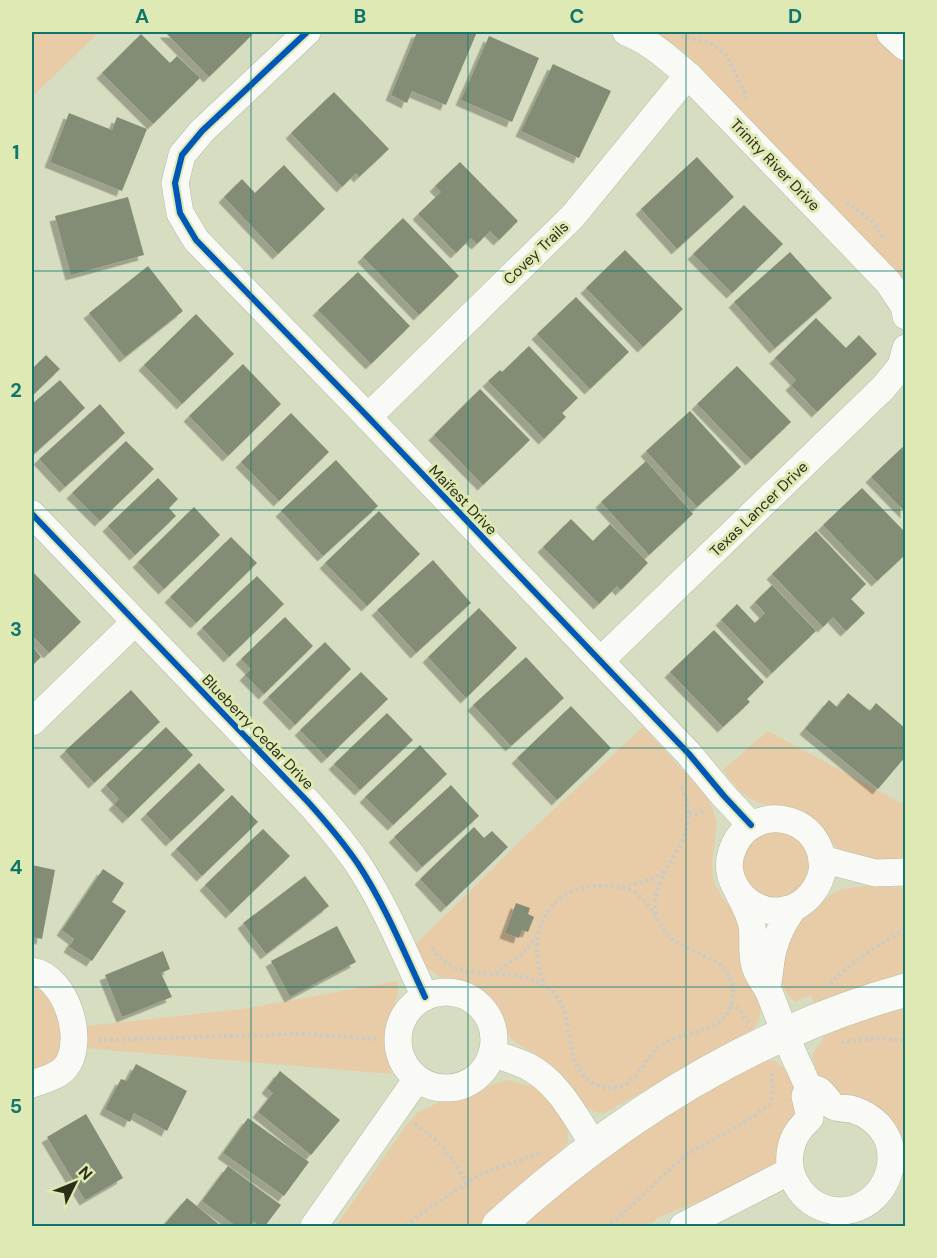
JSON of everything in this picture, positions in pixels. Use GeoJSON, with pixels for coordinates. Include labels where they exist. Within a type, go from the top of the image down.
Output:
{"type":"FeatureCollection","features":[{"type":"Feature","properties":{"kind":"street","name":"Maifest Drive"},"geometry":{"type":"LineString","coordinates":[[307,32],[202,131],[182,155],[175,183],[180,213],[196,240],[689,754],[751,825]]}},
{"type":"Feature","properties":{"kind":"street","name":"Trinity River Drive"},"geometry":{"type":"LineString","coordinates":[[626,32],[636,35],[664,54],[688,75],[888,282],[904,306],[906,316]]}},
{"type":"Feature","properties":{"kind":"street"},"geometry":{"type":"LineString","coordinates":[[893,32],[906,44]]}},
{"type":"Feature","properties":{"kind":"street","name":"Covey Trails"},"geometry":{"type":"LineString","coordinates":[[368,417],[573,216],[688,75]]}},
{"type":"Feature","properties":{"kind":"street","name":"Texas Lancer Drive"},"geometry":{"type":"LineString","coordinates":[[600,661],[883,388],[901,366],[906,348]]}},
{"type":"Feature","properties":{"kind":"street","name":"Blueberry Cedar Drive"},"geometry":{"type":"LineString","coordinates":[[32,514],[336,834],[358,865],[380,903],[425,997]]}},
{"type":"Feature","properties":{"kind":"street"},"geometry":{"type":"LineString","coordinates":[[32,722],[135,622]]}},
{"type":"Feature","properties":{"kind":"street"},"geometry":{"type":"LineString","coordinates":[[738,892],[757,907],[776,911],[793,908],[805,901],[815,889],[821,874],[822,859],[817,843],[811,834],[792,821],[770,818],[751,825],[735,842],[729,860],[731,877],[751,923],[755,967],[767,988]]}},
{"type":"Feature","properties":{"kind":"street"},"geometry":{"type":"LineString","coordinates":[[822,859],[875,873],[906,872]]}},
{"type":"Feature","properties":{"kind":"street"},"geometry":{"type":"LineString","coordinates":[[793,908],[773,948],[767,988],[778,1053],[809,1086],[819,1091],[834,1107],[853,1110],[868,1116],[879,1126],[898,1155],[883,1188],[872,1200],[857,1208],[840,1211],[823,1208],[808,1199],[797,1187],[790,1171],[789,1156],[792,1142],[799,1128],[810,1118],[805,1096],[809,1086]]}},
{"type":"Feature","properties":{"kind":"street"},"geometry":{"type":"LineString","coordinates":[[32,971],[38,972],[53,982],[66,1002],[72,1026],[74,1049],[65,1067],[50,1078],[32,1084]]}},
{"type":"Feature","properties":{"kind":"street"},"geometry":{"type":"LineString","coordinates":[[498,1227],[540,1188],[594,1145],[685,1084],[778,1053],[880,997],[906,990]]}},
{"type":"Feature","properties":{"kind":"street"},"geometry":{"type":"LineString","coordinates":[[440,992],[460,994],[478,1004],[490,1020],[494,1040],[492,1053],[490,1060],[478,1076],[461,1086],[441,1089],[417,1079],[407,1069],[398,1050],[398,1030],[406,1012],[425,997],[440,992]]}},
{"type":"Feature","properties":{"kind":"street"},"geometry":{"type":"LineString","coordinates":[[492,1053],[529,1067],[545,1078],[594,1145]]}},
{"type":"Feature","properties":{"kind":"street"},"geometry":{"type":"LineString","coordinates":[[314,1227],[417,1079]]}},
{"type":"Feature","properties":{"kind":"street"},"geometry":{"type":"LineString","coordinates":[[683,1227],[790,1171]]}},
{"type":"Feature","properties":{"kind":"path"},"geometry":{"type":"LineString","coordinates":[[657,915],[657,895],[686,831],[689,813],[697,814],[709,808]]}},
{"type":"Feature","properties":{"kind":"path"},"geometry":{"type":"LineString","coordinates":[[494,974],[522,954],[538,933],[550,908],[565,895],[574,890],[594,886],[621,887],[652,879],[668,868]]}},
{"type":"Feature","properties":{"kind":"path"},"geometry":{"type":"LineString","coordinates":[[538,933],[538,963],[545,985],[563,1006],[574,1054],[584,1076],[605,1088],[624,1086],[638,1074],[660,1046],[708,1029],[720,1020],[730,1005],[733,992],[725,970],[711,958],[672,939],[657,915],[636,894],[621,887]]}},
{"type":"Feature","properties":{"kind":"path"},"geometry":{"type":"LineString","coordinates":[[824,991],[839,975],[888,939],[906,929]]}},
{"type":"Feature","properties":{"kind":"path"},"geometry":{"type":"LineString","coordinates":[[432,948],[440,958],[469,971],[520,977],[545,985]]}},
{"type":"Feature","properties":{"kind":"path"},"geometry":{"type":"LineString","coordinates":[[605,1227],[623,1216],[684,1157],[752,1116],[770,1102],[778,1053],[735,1006],[730,1005]]}},
{"type":"Feature","properties":{"kind":"path"},"geometry":{"type":"LineString","coordinates":[[73,1041],[302,1034],[379,1038]]}},
{"type":"Feature","properties":{"kind":"path"},"geometry":{"type":"LineString","coordinates":[[778,1053],[858,1039],[887,1038],[906,1041]]}},
{"type":"Feature","properties":{"kind":"path"},"geometry":{"type":"LineString","coordinates":[[413,1122],[438,1141],[467,1184]]}},
{"type":"Feature","properties":{"kind":"path"},"geometry":{"type":"LineString","coordinates":[[406,1227],[419,1215],[479,1175],[540,1152]]}},
{"type":"Feature","properties":{"kind":"shaded area"},"geometry":{"type":"Polygon","coordinates":[[[32,32],[99,32],[32,97],[32,32]]]}},
{"type":"Feature","properties":{"kind":"shaded area"},"geometry":{"type":"Polygon","coordinates":[[[653,32],[875,32],[905,64],[905,280],[683,50],[653,32]]]}},
{"type":"Feature","properties":{"kind":"shaded area"},"geometry":{"type":"Polygon","coordinates":[[[643,727],[703,792],[712,806],[717,824],[712,863],[713,878],[720,894],[738,917],[760,1008],[760,1017],[753,1029],[603,1114],[588,1108],[555,1070],[510,1037],[492,1004],[483,994],[444,978],[429,969],[415,945],[536,826],[643,727]]]}},
{"type":"Feature","properties":{"kind":"shaded area"},"geometry":{"type":"Polygon","coordinates":[[[768,731],[905,805],[905,860],[878,861],[850,856],[835,846],[816,821],[803,811],[754,801],[742,792],[723,770],[768,731]]]}},
{"type":"Feature","properties":{"kind":"shaded area"},"geometry":{"type":"Polygon","coordinates":[[[776,831],[789,834],[800,841],[807,852],[810,865],[807,878],[800,889],[789,896],[776,899],[763,896],[752,889],[745,878],[742,865],[745,852],[752,841],[763,834],[776,831]]]}},
{"type":"Feature","properties":{"kind":"shaded area"},"geometry":{"type":"Polygon","coordinates":[[[867,886],[905,888],[905,972],[849,990],[815,1005],[811,995],[795,1002],[787,994],[780,978],[779,949],[798,920],[809,914],[830,895],[841,889],[867,886]]]}},
{"type":"Feature","properties":{"kind":"shaded area"},"geometry":{"type":"Polygon","coordinates":[[[398,981],[397,997],[386,1037],[391,1074],[85,1048],[86,1026],[243,1009],[398,981]]]}},
{"type":"Feature","properties":{"kind":"shaded area"},"geometry":{"type":"Polygon","coordinates":[[[32,988],[42,990],[53,1001],[65,1038],[57,1061],[32,1073],[32,988]]]}},
{"type":"Feature","properties":{"kind":"shaded area"},"geometry":{"type":"Polygon","coordinates":[[[905,1003],[905,1138],[828,1089],[818,1074],[813,1054],[826,1034],[905,1003]]]}},
{"type":"Feature","properties":{"kind":"shaded area"},"geometry":{"type":"Polygon","coordinates":[[[761,1060],[775,1061],[792,1078],[795,1086],[796,1111],[783,1149],[768,1170],[759,1178],[659,1217],[649,1226],[518,1226],[636,1132],[761,1060]]]}},
{"type":"Feature","properties":{"kind":"shaded area"},"geometry":{"type":"Polygon","coordinates":[[[507,1080],[535,1087],[546,1094],[567,1125],[568,1142],[557,1157],[479,1226],[336,1226],[418,1112],[448,1098],[472,1095],[485,1087],[507,1080]]]}},
{"type":"Feature","properties":{"kind":"building"},"geometry":{"type":"Polygon","coordinates":[[[165,32],[248,32],[252,35],[209,77],[165,32]]]}},
{"type":"Feature","properties":{"kind":"building"},"geometry":{"type":"Polygon","coordinates":[[[417,32],[477,32],[446,105],[412,91],[407,103],[391,95],[417,32]]]}},
{"type":"Feature","properties":{"kind":"building"},"geometry":{"type":"Polygon","coordinates":[[[141,34],[170,63],[177,56],[200,78],[153,124],[102,73],[141,34]]]}},
{"type":"Feature","properties":{"kind":"building"},"geometry":{"type":"Polygon","coordinates":[[[489,36],[539,58],[512,122],[461,100],[489,36]]]}},
{"type":"Feature","properties":{"kind":"building"},"geometry":{"type":"Polygon","coordinates":[[[553,64],[611,91],[579,158],[521,131],[553,64]]]}},
{"type":"Feature","properties":{"kind":"building"},"geometry":{"type":"Polygon","coordinates":[[[334,92],[389,149],[359,177],[356,173],[342,187],[291,133],[334,92]]]}},
{"type":"Feature","properties":{"kind":"building"},"geometry":{"type":"Polygon","coordinates":[[[69,113],[112,130],[117,117],[147,129],[122,191],[50,162],[69,113]]]}},
{"type":"Feature","properties":{"kind":"building"},"geometry":{"type":"Polygon","coordinates":[[[697,157],[734,197],[677,249],[641,209],[697,157]]]}},
{"type":"Feature","properties":{"kind":"building"},"geometry":{"type":"Polygon","coordinates":[[[460,162],[518,221],[499,240],[490,231],[477,244],[471,238],[456,253],[418,214],[441,192],[435,186],[460,162]]]}},
{"type":"Feature","properties":{"kind":"building"},"geometry":{"type":"Polygon","coordinates":[[[284,165],[325,209],[278,254],[224,197],[242,179],[255,193],[284,165]]]}},
{"type":"Feature","properties":{"kind":"building"},"geometry":{"type":"Polygon","coordinates":[[[128,197],[144,255],[71,275],[55,216],[128,197]]]}},
{"type":"Feature","properties":{"kind":"building"},"geometry":{"type":"Polygon","coordinates":[[[744,205],[783,244],[732,293],[693,254],[744,205]]]}},
{"type":"Feature","properties":{"kind":"building"},"geometry":{"type":"Polygon","coordinates":[[[403,218],[459,276],[419,315],[363,257],[403,218]]]}},
{"type":"Feature","properties":{"kind":"building"},"geometry":{"type":"Polygon","coordinates":[[[625,250],[683,309],[643,347],[586,288],[625,250]]]}},
{"type":"Feature","properties":{"kind":"building"},"geometry":{"type":"Polygon","coordinates":[[[790,252],[832,298],[775,348],[734,302],[790,252]]]}},
{"type":"Feature","properties":{"kind":"building"},"geometry":{"type":"Polygon","coordinates":[[[148,266],[183,311],[125,357],[89,313],[148,266]]]}},
{"type":"Feature","properties":{"kind":"building"},"geometry":{"type":"Polygon","coordinates":[[[358,272],[410,326],[371,364],[318,310],[358,272]]]}},
{"type":"Feature","properties":{"kind":"building"},"geometry":{"type":"Polygon","coordinates":[[[576,297],[629,352],[590,389],[537,334],[576,297]]]}},
{"type":"Feature","properties":{"kind":"building"},"geometry":{"type":"Polygon","coordinates":[[[196,314],[234,354],[182,404],[144,365],[196,314]]]}},
{"type":"Feature","properties":{"kind":"building"},"geometry":{"type":"Polygon","coordinates":[[[816,318],[846,348],[859,335],[877,354],[817,412],[791,385],[796,380],[775,358],[816,318]]]}},
{"type":"Feature","properties":{"kind":"building"},"geometry":{"type":"Polygon","coordinates":[[[529,346],[578,398],[562,413],[566,417],[544,439],[488,381],[500,370],[502,372],[529,346]]]}},
{"type":"Feature","properties":{"kind":"building"},"geometry":{"type":"Polygon","coordinates":[[[46,355],[60,369],[32,396],[32,364],[34,367],[46,355]]]}},
{"type":"Feature","properties":{"kind":"building"},"geometry":{"type":"Polygon","coordinates":[[[243,364],[281,404],[228,456],[189,416],[243,364]]]}},
{"type":"Feature","properties":{"kind":"building"},"geometry":{"type":"Polygon","coordinates":[[[737,366],[791,422],[751,460],[697,404],[737,366]]]}},
{"type":"Feature","properties":{"kind":"building"},"geometry":{"type":"Polygon","coordinates":[[[60,380],[85,408],[34,454],[32,452],[32,404],[60,380]]]}},
{"type":"Feature","properties":{"kind":"building"},"geometry":{"type":"Polygon","coordinates":[[[480,389],[530,440],[483,485],[434,435],[480,389]]]}},
{"type":"Feature","properties":{"kind":"building"},"geometry":{"type":"Polygon","coordinates":[[[100,404],[125,433],[65,487],[39,459],[100,404]]]}},
{"type":"Feature","properties":{"kind":"building"},"geometry":{"type":"Polygon","coordinates":[[[690,411],[741,467],[697,507],[646,451],[690,411]]]}},
{"type":"Feature","properties":{"kind":"building"},"geometry":{"type":"Polygon","coordinates":[[[291,413],[329,452],[279,501],[241,462],[291,413]]]}},
{"type":"Feature","properties":{"kind":"building"},"geometry":{"type":"Polygon","coordinates":[[[126,441],[154,469],[100,521],[72,493],[126,441]]]}},
{"type":"Feature","properties":{"kind":"building"},"geometry":{"type":"Polygon","coordinates":[[[906,444],[906,513],[871,477],[906,444]]]}},
{"type":"Feature","properties":{"kind":"building"},"geometry":{"type":"Polygon","coordinates":[[[336,460],[378,506],[323,556],[281,511],[336,460]]]}},
{"type":"Feature","properties":{"kind":"building"},"geometry":{"type":"Polygon","coordinates":[[[646,461],[693,514],[649,555],[601,502],[646,461]]]}},
{"type":"Feature","properties":{"kind":"building"},"geometry":{"type":"Polygon","coordinates":[[[158,478],[178,499],[169,508],[176,516],[135,555],[108,526],[158,478]]]}},
{"type":"Feature","properties":{"kind":"building"},"geometry":{"type":"Polygon","coordinates":[[[862,488],[906,533],[906,554],[877,581],[823,525],[862,488]]]}},
{"type":"Feature","properties":{"kind":"building"},"geometry":{"type":"Polygon","coordinates":[[[194,507],[220,535],[164,589],[138,562],[194,507]]]}},
{"type":"Feature","properties":{"kind":"building"},"geometry":{"type":"Polygon","coordinates":[[[379,511],[420,554],[367,606],[325,563],[379,511]]]}},
{"type":"Feature","properties":{"kind":"building"},"geometry":{"type":"Polygon","coordinates":[[[571,519],[593,541],[610,524],[648,563],[621,590],[617,586],[599,604],[543,547],[571,519]]]}},
{"type":"Feature","properties":{"kind":"building"},"geometry":{"type":"Polygon","coordinates":[[[816,531],[866,584],[851,599],[865,613],[846,631],[833,617],[823,627],[772,574],[816,531]]]}},
{"type":"Feature","properties":{"kind":"building"},"geometry":{"type":"Polygon","coordinates":[[[231,537],[257,563],[196,623],[170,597],[231,537]]]}},
{"type":"Feature","properties":{"kind":"building"},"geometry":{"type":"Polygon","coordinates":[[[433,560],[471,603],[416,653],[377,610],[433,560]]]}},
{"type":"Feature","properties":{"kind":"building"},"geometry":{"type":"Polygon","coordinates":[[[32,571],[81,622],[49,653],[32,635],[32,571]]]}},
{"type":"Feature","properties":{"kind":"building"},"geometry":{"type":"Polygon","coordinates":[[[257,576],[284,604],[229,657],[202,628],[257,576]]]}},
{"type":"Feature","properties":{"kind":"building"},"geometry":{"type":"Polygon","coordinates":[[[772,585],[816,631],[772,673],[721,620],[737,604],[755,623],[765,613],[755,602],[772,585]]]}},
{"type":"Feature","properties":{"kind":"building"},"geometry":{"type":"Polygon","coordinates":[[[479,608],[517,648],[466,698],[428,657],[479,608]]]}},
{"type":"Feature","properties":{"kind":"building"},"geometry":{"type":"Polygon","coordinates":[[[285,617],[313,646],[264,694],[245,675],[251,669],[241,659],[285,617]]]}},
{"type":"Feature","properties":{"kind":"building"},"geometry":{"type":"Polygon","coordinates":[[[714,630],[764,682],[747,699],[750,702],[723,727],[670,672],[714,630]]]}},
{"type":"Feature","properties":{"kind":"building"},"geometry":{"type":"Polygon","coordinates":[[[325,642],[351,669],[295,725],[268,697],[325,642]]]}},
{"type":"Feature","properties":{"kind":"building"},"geometry":{"type":"Polygon","coordinates":[[[32,646],[41,657],[32,666],[32,646]]]}},
{"type":"Feature","properties":{"kind":"building"},"geometry":{"type":"Polygon","coordinates":[[[526,657],[564,698],[511,746],[473,705],[526,657]]]}},
{"type":"Feature","properties":{"kind":"building"},"geometry":{"type":"Polygon","coordinates":[[[361,672],[388,699],[327,758],[300,730],[361,672]]]}},
{"type":"Feature","properties":{"kind":"building"},"geometry":{"type":"Polygon","coordinates":[[[131,690],[160,722],[94,783],[65,751],[131,690]]]}},
{"type":"Feature","properties":{"kind":"building"},"geometry":{"type":"Polygon","coordinates":[[[848,693],[870,711],[876,703],[906,729],[906,756],[878,789],[805,729],[829,700],[837,707],[848,693]]]}},
{"type":"Feature","properties":{"kind":"building"},"geometry":{"type":"Polygon","coordinates":[[[571,706],[611,748],[557,800],[517,758],[571,706]]]}},
{"type":"Feature","properties":{"kind":"building"},"geometry":{"type":"Polygon","coordinates":[[[387,713],[413,740],[360,790],[334,764],[387,713]]]}},
{"type":"Feature","properties":{"kind":"building"},"geometry":{"type":"Polygon","coordinates":[[[166,727],[193,755],[128,818],[114,804],[119,799],[106,785],[166,727]]]}},
{"type":"Feature","properties":{"kind":"building"},"geometry":{"type":"Polygon","coordinates":[[[420,745],[447,774],[393,825],[365,797],[420,745]]]}},
{"type":"Feature","properties":{"kind":"building"},"geometry":{"type":"Polygon","coordinates":[[[199,763],[225,790],[171,841],[146,814],[199,763]]]}},
{"type":"Feature","properties":{"kind":"building"},"geometry":{"type":"Polygon","coordinates":[[[451,785],[479,816],[422,867],[394,837],[451,785]]]}},
{"type":"Feature","properties":{"kind":"building"},"geometry":{"type":"Polygon","coordinates":[[[232,795],[258,822],[202,876],[176,849],[232,795]]]}},
{"type":"Feature","properties":{"kind":"building"},"geometry":{"type":"Polygon","coordinates":[[[474,827],[484,838],[492,831],[508,847],[446,907],[420,879],[474,827]]]}},
{"type":"Feature","properties":{"kind":"building"},"geometry":{"type":"Polygon","coordinates":[[[263,829],[290,856],[231,913],[205,885],[263,829]]]}},
{"type":"Feature","properties":{"kind":"building"},"geometry":{"type":"Polygon","coordinates":[[[32,865],[55,870],[42,939],[32,937],[32,865]]]}},
{"type":"Feature","properties":{"kind":"building"},"geometry":{"type":"Polygon","coordinates":[[[103,869],[124,883],[112,902],[126,911],[92,961],[69,947],[74,939],[62,930],[103,869]]]}},
{"type":"Feature","properties":{"kind":"building"},"geometry":{"type":"Polygon","coordinates":[[[305,876],[329,906],[266,954],[243,923],[305,876]]]}},
{"type":"Feature","properties":{"kind":"building"},"geometry":{"type":"Polygon","coordinates":[[[516,903],[530,908],[528,914],[534,917],[528,932],[522,930],[519,938],[505,933],[516,903]]]}},
{"type":"Feature","properties":{"kind":"building"},"geometry":{"type":"Polygon","coordinates":[[[337,926],[356,962],[290,997],[271,961],[337,926]]]}},
{"type":"Feature","properties":{"kind":"building"},"geometry":{"type":"Polygon","coordinates":[[[163,951],[170,969],[161,973],[172,997],[122,1017],[105,975],[163,951]]]}},
{"type":"Feature","properties":{"kind":"building"},"geometry":{"type":"Polygon","coordinates":[[[136,1064],[187,1091],[167,1131],[134,1113],[130,1122],[105,1109],[121,1079],[127,1081],[136,1064]]]}},
{"type":"Feature","properties":{"kind":"building"},"geometry":{"type":"Polygon","coordinates":[[[280,1071],[340,1120],[311,1155],[258,1112],[273,1093],[267,1088],[280,1071]]]}},
{"type":"Feature","properties":{"kind":"building"},"geometry":{"type":"Polygon","coordinates":[[[86,1114],[123,1178],[85,1200],[47,1137],[86,1114]]]}},
{"type":"Feature","properties":{"kind":"building"},"geometry":{"type":"Polygon","coordinates":[[[248,1118],[309,1162],[284,1196],[223,1153],[248,1118]]]}},
{"type":"Feature","properties":{"kind":"building"},"geometry":{"type":"Polygon","coordinates":[[[228,1166],[281,1205],[265,1226],[254,1222],[250,1226],[236,1226],[202,1201],[228,1166]]]}},
{"type":"Feature","properties":{"kind":"building"},"geometry":{"type":"Polygon","coordinates":[[[187,1198],[221,1226],[163,1226],[187,1198]]]}},
{"type":"Feature","properties":{"kind":"cycle path"},"geometry":{"type":"LineString","coordinates":[[307,32],[202,131],[182,155],[175,183],[180,213],[196,240],[689,754],[751,825]]}},
{"type":"Feature","properties":{"kind":"cycle path"},"geometry":{"type":"LineString","coordinates":[[32,514],[308,802],[334,832],[358,864],[377,896],[425,997]]}}]}
